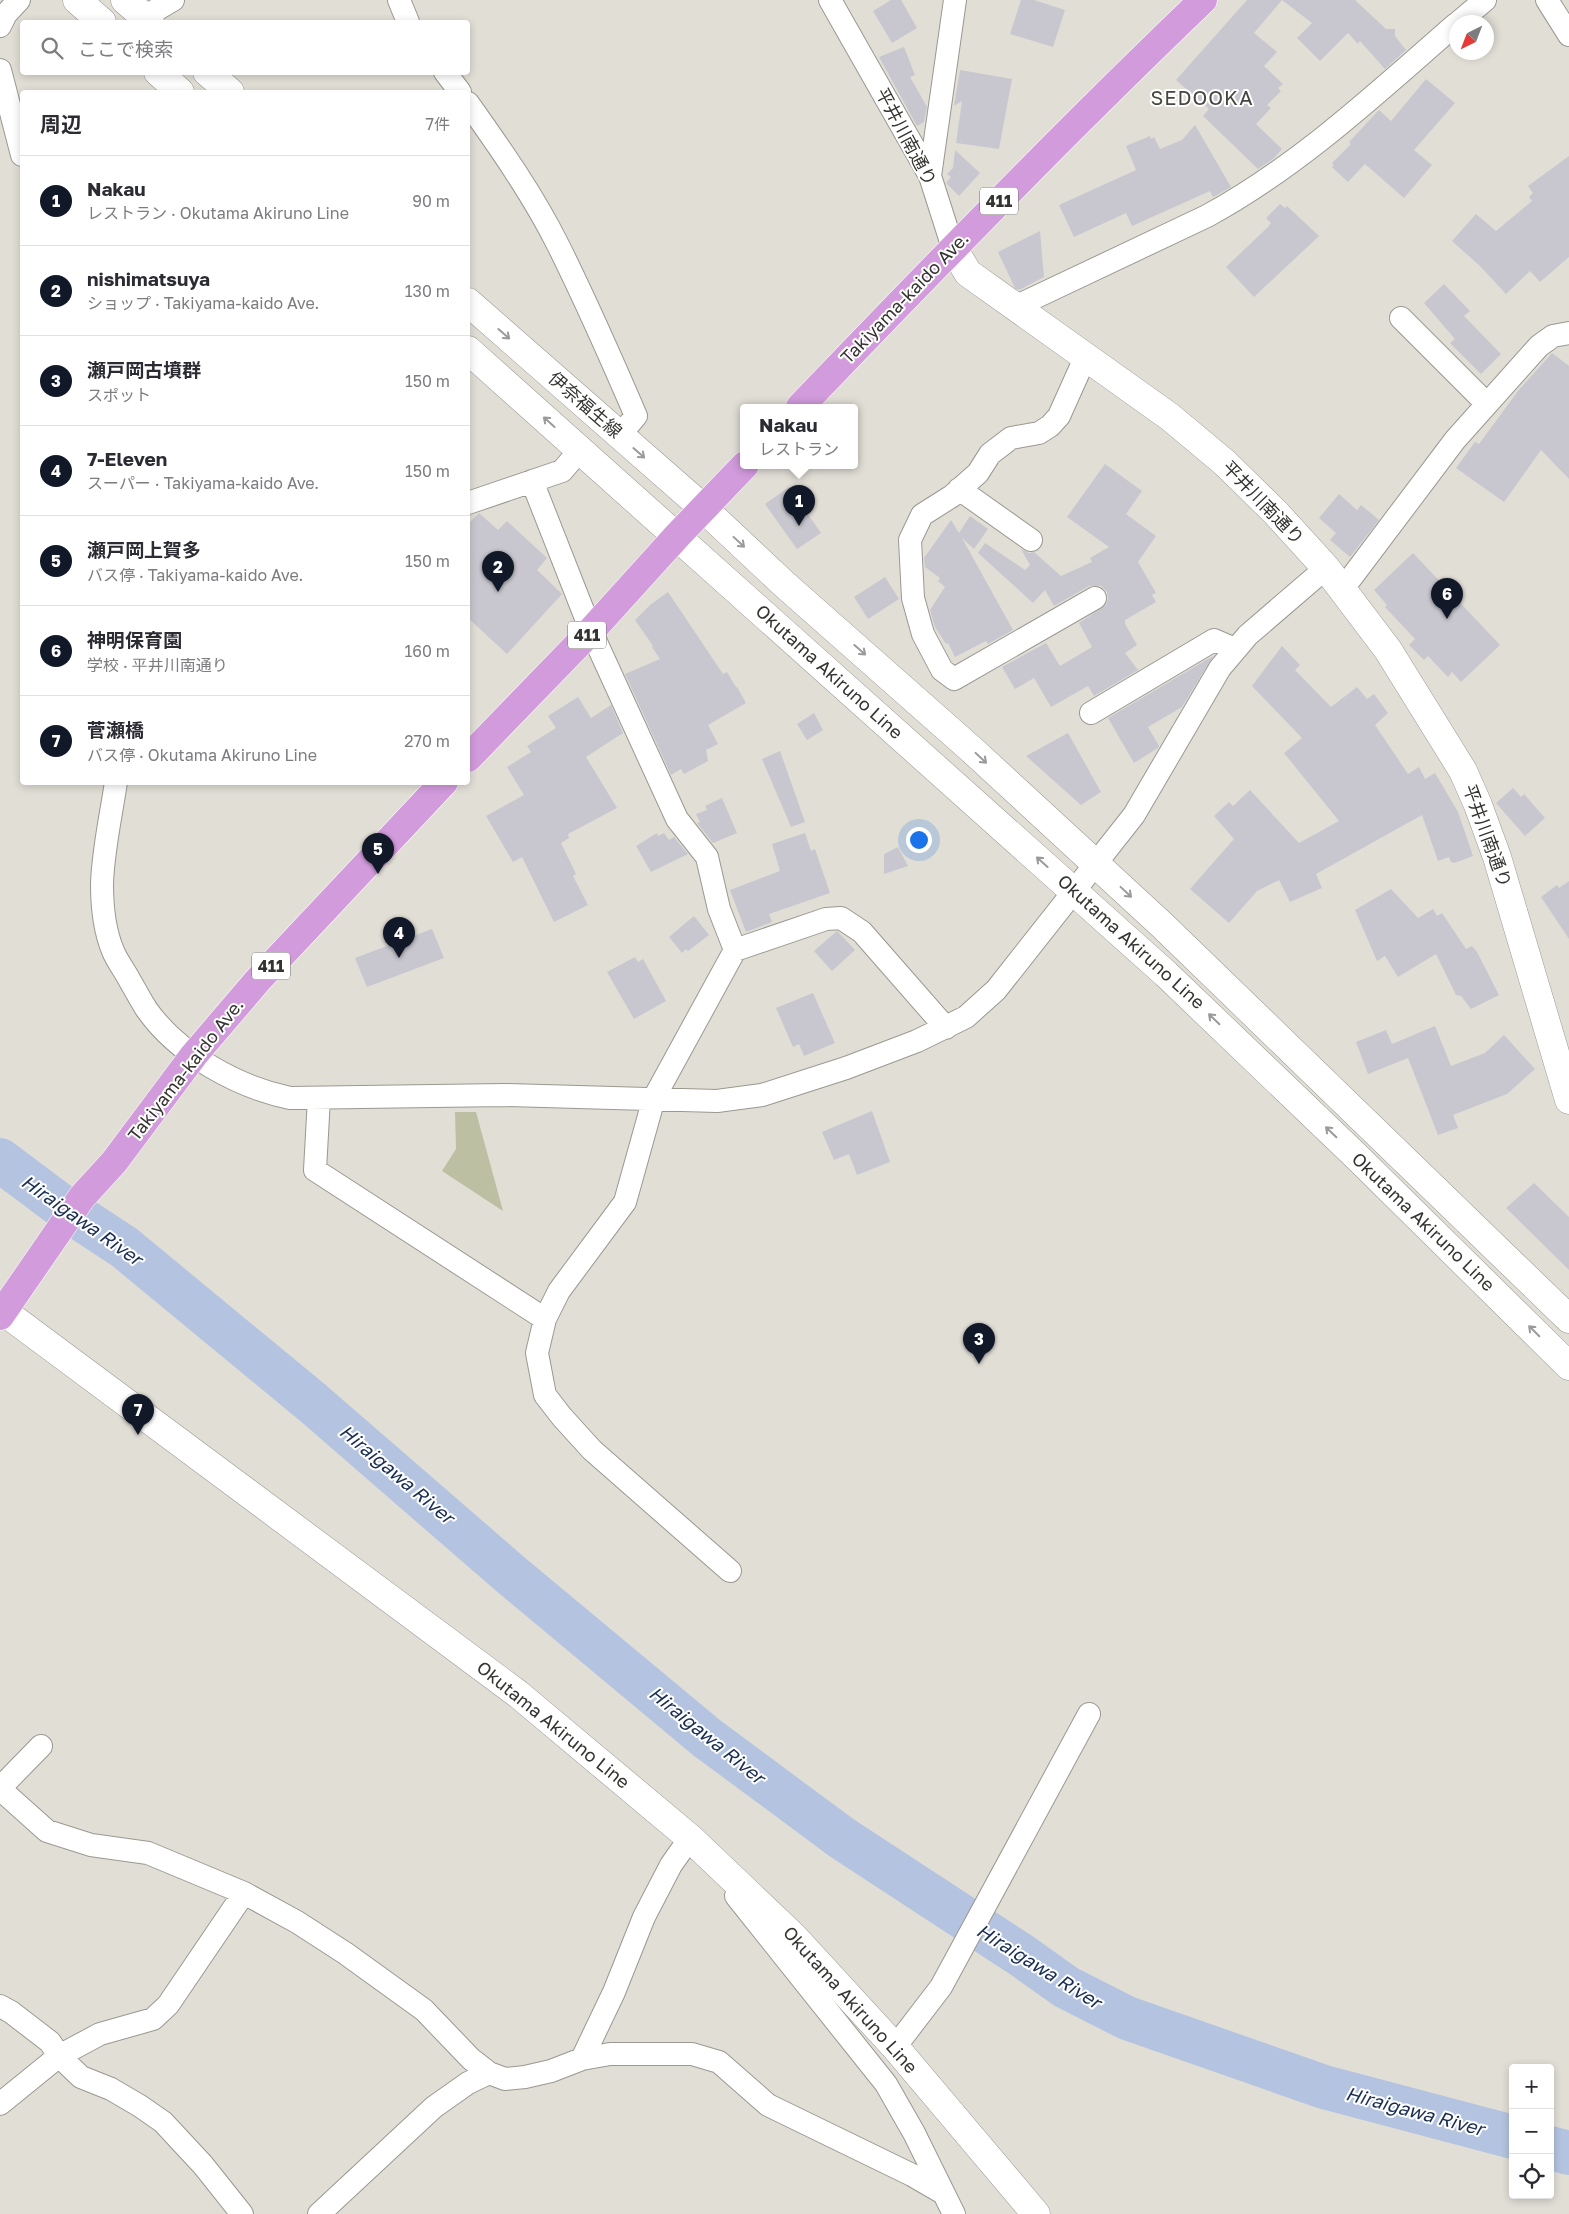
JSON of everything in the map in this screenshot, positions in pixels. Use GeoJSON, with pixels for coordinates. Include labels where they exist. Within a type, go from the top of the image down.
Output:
{"type":"FeatureCollection","features":[{"type":"Feature","properties":{"kind":"highway","name":"Takiyama-kaido Ave."},"geometry":{"type":"LineString","coordinates":[[803,404],[953,248],[1136,64],[1203,0]]}},
{"type":"Feature","properties":{"kind":"highway","name":"411"},"geometry":{"type":"LineString","coordinates":[[470,756],[591,631],[741,469]]}},
{"type":"Feature","properties":{"kind":"highway","name":"Takiyama-kaido Ave."},"geometry":{"type":"LineString","coordinates":[[1,1312],[20,1288],[82,1197],[114,1162],[194,1055],[258,980],[441,785]]}},
{"type":"Feature","properties":{"kind":"main road"},"geometry":{"type":"LineString","coordinates":[[78,0],[100,20]]}},
{"type":"Feature","properties":{"kind":"main road"},"geometry":{"type":"LineString","coordinates":[[161,75],[178,90]]}},
{"type":"Feature","properties":{"kind":"main road"},"geometry":{"type":"LineString","coordinates":[[210,75],[228,90]]}},
{"type":"Feature","properties":{"kind":"main road","name":"平井川南通り"},"geometry":{"type":"LineString","coordinates":[[953,248],[968,273],[1170,417],[1225,463],[1276,513],[1326,568],[1388,650],[1463,771],[1478,805],[1564,1061],[1569,1100]]}},
{"type":"Feature","properties":{"kind":"main road","name":"伊奈福生線"},"geometry":{"type":"LineString","coordinates":[[470,304],[703,508]]}},
{"type":"Feature","properties":{"kind":"main road","name":"伊奈福生線"},"geometry":{"type":"LineString","coordinates":[[470,352],[677,536]]}},
{"type":"Feature","properties":{"kind":"main road","name":"Okutama Akiruno Line"},"geometry":{"type":"LineString","coordinates":[[703,508],[784,584],[971,749],[1176,939],[1569,1319]]}},
{"type":"Feature","properties":{"kind":"main road","name":"Okutama Akiruno Line"},"geometry":{"type":"LineString","coordinates":[[677,536],[1075,891],[1212,1017],[1569,1366]]}},
{"type":"Feature","properties":{"kind":"main road","name":"Okutama Akiruno Line"},"geometry":{"type":"LineString","coordinates":[[1,1312],[518,1694],[690,1838],[794,1937],[895,2047],[1036,2214]]}},
{"type":"Feature","properties":{"kind":"street"},"geometry":{"type":"LineString","coordinates":[[0,26],[6,14],[19,0]]}},
{"type":"Feature","properties":{"kind":"street"},"geometry":{"type":"LineString","coordinates":[[140,13],[173,0]]}},
{"type":"Feature","properties":{"kind":"street"},"geometry":{"type":"LineString","coordinates":[[399,0],[407,20]]}},
{"type":"Feature","properties":{"kind":"street","name":"平井川南通り"},"geometry":{"type":"LineString","coordinates":[[830,0],[930,176],[953,248]]}},
{"type":"Feature","properties":{"kind":"street"},"geometry":{"type":"LineString","coordinates":[[930,176],[955,0]]}},
{"type":"Feature","properties":{"kind":"street"},"geometry":{"type":"LineString","coordinates":[[1467,15],[1485,0]]}},
{"type":"Feature","properties":{"kind":"street"},"geometry":{"type":"LineString","coordinates":[[1547,0],[1569,35]]}},
{"type":"Feature","properties":{"kind":"street"},"geometry":{"type":"LineString","coordinates":[[1015,307],[1235,201],[1276,173],[1331,131],[1449,31]]}},
{"type":"Feature","properties":{"kind":"street"},"geometry":{"type":"LineString","coordinates":[[0,70],[20,147]]}},
{"type":"Feature","properties":{"kind":"street"},"geometry":{"type":"LineString","coordinates":[[447,75],[458,90]]}},
{"type":"Feature","properties":{"kind":"street"},"geometry":{"type":"LineString","coordinates":[[470,106],[498,145],[553,236],[599,330],[636,416],[619,436]]}},
{"type":"Feature","properties":{"kind":"street"},"geometry":{"type":"LineString","coordinates":[[1401,318],[1488,404]]}},
{"type":"Feature","properties":{"kind":"street"},"geometry":{"type":"LineString","coordinates":[[1342,590],[1444,454],[1539,346],[1553,336],[1569,333]]}},
{"type":"Feature","properties":{"kind":"street"},"geometry":{"type":"LineString","coordinates":[[1085,358],[1058,416],[1050,426],[1039,433],[1011,438],[990,454],[978,473],[960,489],[922,515],[910,540],[913,598],[923,634],[942,670],[954,679],[1095,598]]}},
{"type":"Feature","properties":{"kind":"street"},"geometry":{"type":"LineString","coordinates":[[470,502],[562,471],[580,450]]}},
{"type":"Feature","properties":{"kind":"street"},"geometry":{"type":"LineString","coordinates":[[532,481],[591,631],[677,819],[707,857],[719,909],[735,950]]}},
{"type":"Feature","properties":{"kind":"street"},"geometry":{"type":"LineString","coordinates":[[960,489],[1032,540]]}},
{"type":"Feature","properties":{"kind":"street"},"geometry":{"type":"LineString","coordinates":[[116,785],[102,885],[107,928],[113,951],[147,1011],[166,1031],[194,1055],[227,1076],[263,1092],[290,1098],[505,1095],[717,1101],[762,1095],[846,1068],[946,1028],[966,1017],[996,990],[1134,815],[1220,668],[1248,635],[1326,568]]}},
{"type":"Feature","properties":{"kind":"street"},"geometry":{"type":"LineString","coordinates":[[1091,713],[1214,640],[1235,649]]}},
{"type":"Feature","properties":{"kind":"street"},"geometry":{"type":"LineString","coordinates":[[730,1570],[592,1450],[545,1395],[537,1354],[545,1319],[559,1291],[625,1202],[654,1098],[735,950],[826,919],[841,918],[862,932],[946,1028]]}},
{"type":"Feature","properties":{"kind":"street"},"geometry":{"type":"LineString","coordinates":[[319,1098],[315,1170],[545,1319]]}},
{"type":"Feature","properties":{"kind":"street"},"geometry":{"type":"LineString","coordinates":[[895,2047],[941,1987],[1089,1714]]}},
{"type":"Feature","properties":{"kind":"street"},"geometry":{"type":"LineString","coordinates":[[41,1746],[0,1788],[47,1831],[92,1845],[148,1853],[244,1893],[297,1922],[345,1953],[424,2010],[471,2059],[489,2073],[505,2079],[525,2077],[552,2071],[582,2059],[610,2054],[692,2054],[719,2062],[768,2105],[912,2175],[943,2193]]}},
{"type":"Feature","properties":{"kind":"street"},"geometry":{"type":"LineString","coordinates":[[582,2059],[614,1992],[644,1917],[671,1865],[690,1838],[886,2084],[914,2133],[954,2214]]}},
{"type":"Feature","properties":{"kind":"street"},"geometry":{"type":"LineString","coordinates":[[0,2104],[59,2056],[100,2034],[153,2019],[168,2005],[244,1893]]}},
{"type":"Feature","properties":{"kind":"street"},"geometry":{"type":"LineString","coordinates":[[0,2006],[11,2012],[50,2042],[59,2056],[81,2077],[111,2089],[163,2122],[202,2165],[242,2214]]}},
{"type":"Feature","properties":{"kind":"street"},"geometry":{"type":"LineString","coordinates":[[319,2214],[434,2107],[468,2083],[489,2073]]}},
{"type":"Feature","properties":{"kind":"green space"},"geometry":{"type":"Polygon","coordinates":[[[455,1112],[476,1112],[503,1211],[442,1171],[456,1149],[455,1112]]]}},
{"type":"Feature","properties":{"kind":"building"},"geometry":{"type":"Polygon","coordinates":[[[891,0],[901,0],[917,28],[892,43],[873,11],[891,0]]]}},
{"type":"Feature","properties":{"kind":"building"},"geometry":{"type":"Polygon","coordinates":[[[1021,0],[1034,0],[1065,10],[1053,47],[1010,34],[1021,0]]]}},
{"type":"Feature","properties":{"kind":"building"},"geometry":{"type":"Polygon","coordinates":[[[1247,0],[1282,0],[1254,33],[1277,52],[1264,66],[1283,84],[1278,88],[1281,91],[1267,105],[1271,108],[1256,124],[1282,149],[1273,159],[1258,169],[1203,116],[1209,109],[1176,80],[1247,0]]]}},
{"type":"Feature","properties":{"kind":"building"},"geometry":{"type":"Polygon","coordinates":[[[1282,0],[1355,0],[1386,29],[1395,29],[1395,36],[1406,50],[1385,69],[1360,41],[1358,44],[1348,33],[1320,61],[1297,38],[1312,23],[1282,0]]]}},
{"type":"Feature","properties":{"kind":"building"},"geometry":{"type":"Polygon","coordinates":[[[904,47],[915,75],[910,77],[927,107],[924,122],[917,126],[879,57],[904,47]]]}},
{"type":"Feature","properties":{"kind":"building"},"geometry":{"type":"Polygon","coordinates":[[[960,70],[1012,79],[999,149],[956,143],[962,101],[954,106],[960,70]]]}},
{"type":"Feature","properties":{"kind":"building"},"geometry":{"type":"Polygon","coordinates":[[[1426,79],[1455,103],[1414,150],[1432,165],[1404,198],[1365,164],[1348,182],[1332,167],[1334,165],[1332,163],[1351,144],[1349,142],[1379,110],[1391,121],[1426,79]]]}},
{"type":"Feature","properties":{"kind":"building"},"geometry":{"type":"Polygon","coordinates":[[[1195,125],[1231,187],[1213,197],[1210,191],[1132,226],[1126,213],[1074,237],[1059,205],[1136,170],[1126,146],[1150,136],[1151,139],[1154,137],[1160,149],[1182,140],[1195,125]]]}},
{"type":"Feature","properties":{"kind":"building"},"geometry":{"type":"Polygon","coordinates":[[[955,150],[980,173],[959,196],[946,183],[951,177],[947,174],[953,168],[955,150]]]}},
{"type":"Feature","properties":{"kind":"building"},"geometry":{"type":"Polygon","coordinates":[[[1569,156],[1569,257],[1540,282],[1530,271],[1506,294],[1479,265],[1452,241],[1476,214],[1496,231],[1532,201],[1529,197],[1533,193],[1528,186],[1569,156]]]}},
{"type":"Feature","properties":{"kind":"building"},"geometry":{"type":"Polygon","coordinates":[[[1280,204],[1285,208],[1287,206],[1319,236],[1254,297],[1226,267],[1268,227],[1271,223],[1266,218],[1280,204]]]}},
{"type":"Feature","properties":{"kind":"building"},"geometry":{"type":"Polygon","coordinates":[[[1040,231],[1044,277],[1019,290],[1015,288],[998,252],[1040,231]]]}},
{"type":"Feature","properties":{"kind":"building"},"geometry":{"type":"Polygon","coordinates":[[[1444,284],[1470,311],[1464,316],[1501,354],[1481,374],[1450,343],[1455,339],[1424,303],[1444,284]]]}},
{"type":"Feature","properties":{"kind":"building"},"geometry":{"type":"Polygon","coordinates":[[[1552,353],[1569,366],[1569,479],[1541,450],[1504,502],[1456,468],[1475,442],[1479,444],[1518,391],[1552,353]]]}},
{"type":"Feature","properties":{"kind":"building"},"geometry":{"type":"Polygon","coordinates":[[[1105,464],[1142,491],[1126,514],[1156,536],[1138,562],[1156,593],[1152,595],[1156,602],[1125,620],[1125,624],[1137,645],[1125,653],[1138,670],[1094,696],[1088,686],[1051,707],[1034,678],[1015,689],[1002,667],[1046,643],[1060,666],[1092,647],[1079,623],[1106,605],[1108,599],[1107,592],[1101,586],[1089,586],[1054,606],[1045,590],[1033,603],[978,553],[985,543],[1025,570],[1030,565],[1021,549],[1029,553],[1034,552],[1061,576],[1092,562],[1090,558],[1109,547],[1067,517],[1105,464]]]}},
{"type":"Feature","properties":{"kind":"building"},"geometry":{"type":"Polygon","coordinates":[[[789,487],[821,533],[797,549],[765,504],[789,487]]]}},
{"type":"Feature","properties":{"kind":"building"},"geometry":{"type":"Polygon","coordinates":[[[1339,494],[1357,510],[1361,505],[1379,520],[1350,557],[1330,540],[1336,533],[1319,518],[1339,494]]]}},
{"type":"Feature","properties":{"kind":"building"},"geometry":{"type":"Polygon","coordinates":[[[479,513],[498,530],[507,521],[547,558],[537,570],[562,594],[507,654],[470,620],[470,522],[479,513]]]}},
{"type":"Feature","properties":{"kind":"building"},"geometry":{"type":"Polygon","coordinates":[[[970,516],[988,529],[974,549],[962,538],[1013,630],[988,644],[986,641],[955,657],[948,643],[946,644],[935,627],[930,610],[945,587],[938,581],[940,578],[925,567],[924,558],[951,520],[959,533],[970,516]]]}},
{"type":"Feature","properties":{"kind":"building"},"geometry":{"type":"Polygon","coordinates":[[[1413,553],[1500,645],[1461,682],[1452,672],[1448,677],[1428,656],[1424,660],[1409,645],[1415,639],[1385,607],[1387,605],[1374,590],[1413,553]]]}},
{"type":"Feature","properties":{"kind":"building"},"geometry":{"type":"Polygon","coordinates":[[[885,577],[899,599],[868,619],[854,597],[885,577]]]}},
{"type":"Feature","properties":{"kind":"building"},"geometry":{"type":"Polygon","coordinates":[[[668,592],[723,674],[727,672],[746,703],[708,725],[718,744],[706,750],[708,761],[684,774],[681,769],[671,775],[625,674],[660,659],[635,620],[650,605],[668,592]]]}},
{"type":"Feature","properties":{"kind":"building"},"geometry":{"type":"Polygon","coordinates":[[[1282,646],[1300,665],[1295,670],[1331,707],[1357,687],[1367,699],[1374,694],[1388,713],[1375,725],[1408,774],[1419,767],[1425,779],[1435,773],[1458,812],[1473,856],[1454,863],[1451,862],[1449,857],[1438,861],[1422,815],[1316,874],[1322,888],[1290,902],[1279,880],[1257,891],[1229,923],[1190,889],[1234,839],[1214,816],[1229,802],[1233,806],[1250,790],[1299,843],[1339,821],[1284,753],[1302,738],[1252,686],[1282,646]]]}},
{"type":"Feature","properties":{"kind":"building"},"geometry":{"type":"Polygon","coordinates":[[[1213,656],[1182,707],[1148,727],[1159,746],[1158,748],[1134,763],[1108,718],[1213,656]]]}},
{"type":"Feature","properties":{"kind":"building"},"geometry":{"type":"Polygon","coordinates":[[[578,697],[591,718],[611,705],[623,733],[586,757],[617,808],[568,834],[569,838],[561,843],[576,874],[573,876],[588,905],[554,922],[522,857],[513,862],[486,816],[524,795],[507,767],[531,752],[527,746],[556,728],[548,716],[578,697]]]}},
{"type":"Feature","properties":{"kind":"building"},"geometry":{"type":"Polygon","coordinates":[[[814,713],[823,730],[807,740],[797,724],[814,713]]]}},
{"type":"Feature","properties":{"kind":"building"},"geometry":{"type":"Polygon","coordinates":[[[1068,733],[1101,792],[1081,805],[1026,756],[1068,733]]]}},
{"type":"Feature","properties":{"kind":"building"},"geometry":{"type":"Polygon","coordinates":[[[780,751],[805,822],[791,827],[762,759],[780,751]]]}},
{"type":"Feature","properties":{"kind":"building"},"geometry":{"type":"Polygon","coordinates":[[[1513,788],[1521,797],[1524,794],[1545,818],[1525,836],[1496,803],[1513,788]]]}},
{"type":"Feature","properties":{"kind":"building"},"geometry":{"type":"Polygon","coordinates":[[[722,798],[737,833],[713,843],[697,823],[700,822],[696,814],[707,810],[705,806],[722,798]]]}},
{"type":"Feature","properties":{"kind":"building"},"geometry":{"type":"Polygon","coordinates":[[[657,833],[658,836],[664,833],[669,840],[674,837],[688,854],[651,872],[636,846],[657,833]]]}},
{"type":"Feature","properties":{"kind":"building"},"geometry":{"type":"Polygon","coordinates":[[[805,833],[811,851],[815,849],[830,893],[769,914],[772,922],[746,932],[730,890],[780,871],[772,844],[805,833]]]}},
{"type":"Feature","properties":{"kind":"building"},"geometry":{"type":"Polygon","coordinates":[[[898,847],[908,866],[884,874],[884,854],[898,847]]]}},
{"type":"Feature","properties":{"kind":"building"},"geometry":{"type":"Polygon","coordinates":[[[1569,881],[1569,939],[1541,897],[1557,885],[1559,888],[1569,881]]]}},
{"type":"Feature","properties":{"kind":"building"},"geometry":{"type":"Polygon","coordinates":[[[1391,889],[1418,918],[1433,909],[1437,916],[1442,913],[1466,949],[1472,946],[1477,952],[1499,995],[1471,1009],[1461,996],[1456,995],[1436,954],[1398,977],[1385,956],[1377,961],[1355,910],[1391,889]]]}},
{"type":"Feature","properties":{"kind":"building"},"geometry":{"type":"Polygon","coordinates":[[[694,916],[709,935],[688,951],[686,949],[682,953],[669,937],[694,916]]]}},
{"type":"Feature","properties":{"kind":"building"},"geometry":{"type":"Polygon","coordinates":[[[432,929],[444,958],[367,987],[355,958],[432,929]]]}},
{"type":"Feature","properties":{"kind":"building"},"geometry":{"type":"Polygon","coordinates":[[[837,931],[855,950],[832,971],[814,951],[837,931]]]}},
{"type":"Feature","properties":{"kind":"building"},"geometry":{"type":"Polygon","coordinates":[[[635,957],[638,962],[643,959],[666,1001],[634,1019],[607,972],[635,957]]]}},
{"type":"Feature","properties":{"kind":"building"},"geometry":{"type":"Polygon","coordinates":[[[813,993],[835,1043],[804,1056],[799,1044],[793,1047],[776,1008],[813,993]]]}},
{"type":"Feature","properties":{"kind":"building"},"geometry":{"type":"Polygon","coordinates":[[[1435,1026],[1451,1066],[1485,1053],[1504,1035],[1535,1069],[1507,1094],[1453,1115],[1458,1128],[1438,1135],[1408,1058],[1368,1074],[1356,1042],[1386,1030],[1392,1044],[1435,1026]]]}},
{"type":"Feature","properties":{"kind":"building"},"geometry":{"type":"Polygon","coordinates":[[[872,1111],[890,1162],[857,1175],[849,1154],[834,1160],[822,1132],[872,1111]]]}},
{"type":"Feature","properties":{"kind":"building"},"geometry":{"type":"Polygon","coordinates":[[[1534,1183],[1569,1217],[1569,1270],[1506,1208],[1534,1183]]]}},
{"type":"Feature","properties":{"kind":"waterway","name":"Hiraigawa River"},"geometry":{"type":"LineString","coordinates":[[0,1160],[60,1205],[124,1247],[313,1403],[509,1573],[707,1738],[842,1838],[1021,1955],[1066,1987],[1127,2018],[1324,2087],[1509,2136]]}},
{"type":"Feature","properties":{"kind":"waterway","name":"Hiraigawa River"},"geometry":{"type":"LineString","coordinates":[[1554,2149],[1569,2153]]}},
{"type":"Feature","properties":{"kind":"place","name":"Nakau"},"geometry":{"type":"Point","coordinates":[799,526]}},
{"type":"Feature","properties":{"kind":"place","name":"nishimatsuya"},"geometry":{"type":"Point","coordinates":[498,592]}},
{"type":"Feature","properties":{"kind":"place","name":"神明保育園"},"geometry":{"type":"Point","coordinates":[1447,619]}},
{"type":"Feature","properties":{"kind":"place","name":"瀬戸岡上賀多"},"geometry":{"type":"Point","coordinates":[378,874]}},
{"type":"Feature","properties":{"kind":"place","name":"7-Eleven"},"geometry":{"type":"Point","coordinates":[399,958]}},
{"type":"Feature","properties":{"kind":"place","name":"瀬戸岡古墳群"},"geometry":{"type":"Point","coordinates":[979,1364]}},
{"type":"Feature","properties":{"kind":"place","name":"菅瀬橋"},"geometry":{"type":"Point","coordinates":[138,1435]}},
{"type":"Feature","properties":{"kind":"district","name":"SEDOOKA"},"geometry":{"type":"Point","coordinates":[1202,98]}}]}
